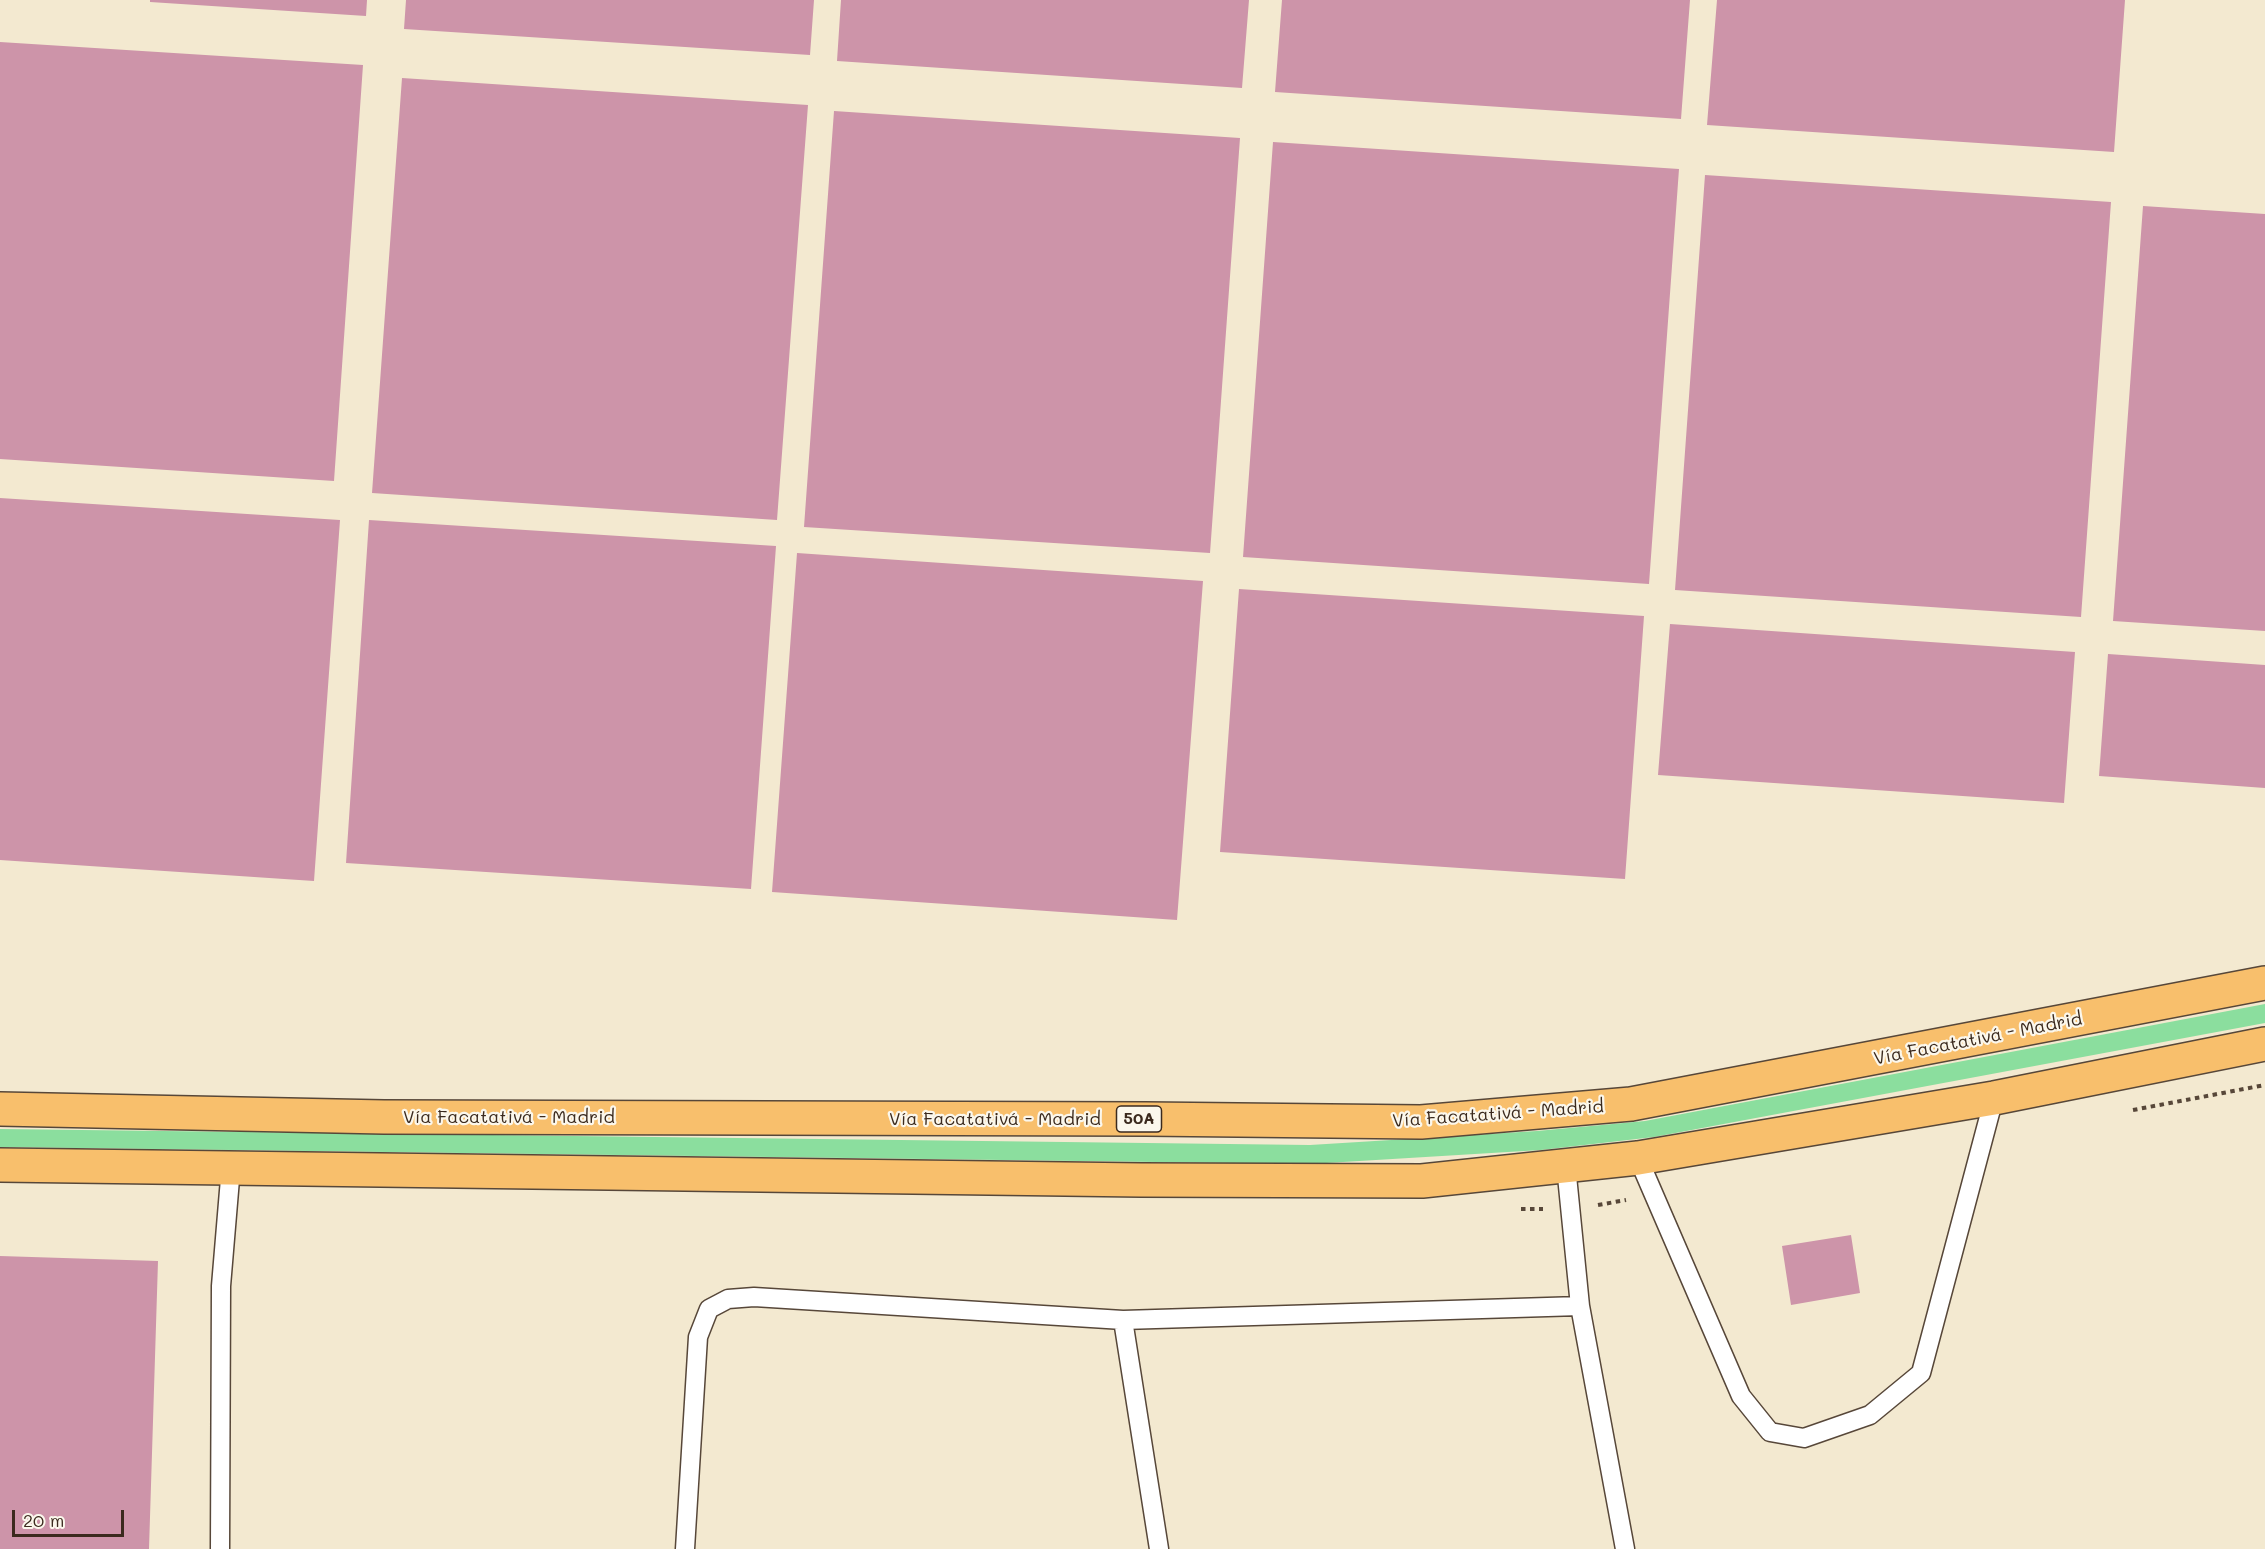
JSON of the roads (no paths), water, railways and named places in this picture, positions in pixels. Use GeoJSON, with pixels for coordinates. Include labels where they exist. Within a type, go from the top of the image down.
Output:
{"type":"FeatureCollection","features":[{"type":"Feature","properties":{"kind":"main road","name":"Vía Facatativá - Madrid"},"geometry":{"type":"LineString","coordinates":[[0,1109],[384,1117],[1421,1122],[1631,1104],[2265,983]]}},
{"type":"Feature","properties":{"kind":"main road"},"geometry":{"type":"LineString","coordinates":[[0,1166],[231,1167],[1141,1180],[1422,1181],[1638,1158],[1994,1098],[2265,1044]]}},
{"type":"Feature","properties":{"kind":"lane"},"geometry":{"type":"LineString","coordinates":[[1638,1158],[1741,1396],[1770,1432],[1804,1438],[1870,1415],[1921,1373],[1994,1098]]}},
{"type":"Feature","properties":{"kind":"lane"},"geometry":{"type":"LineString","coordinates":[[1566,1166],[1580,1306],[1625,1549]]}},
{"type":"Feature","properties":{"kind":"lane"},"geometry":{"type":"LineString","coordinates":[[220,1549],[221,1286],[231,1167]]}},
{"type":"Feature","properties":{"kind":"lane"},"geometry":{"type":"LineString","coordinates":[[685,1549],[698,1337],[709,1309],[728,1299],[754,1297],[1123,1320],[1580,1306]]}},
{"type":"Feature","properties":{"kind":"lane"},"geometry":{"type":"LineString","coordinates":[[1123,1320],[1159,1549]]}}]}
